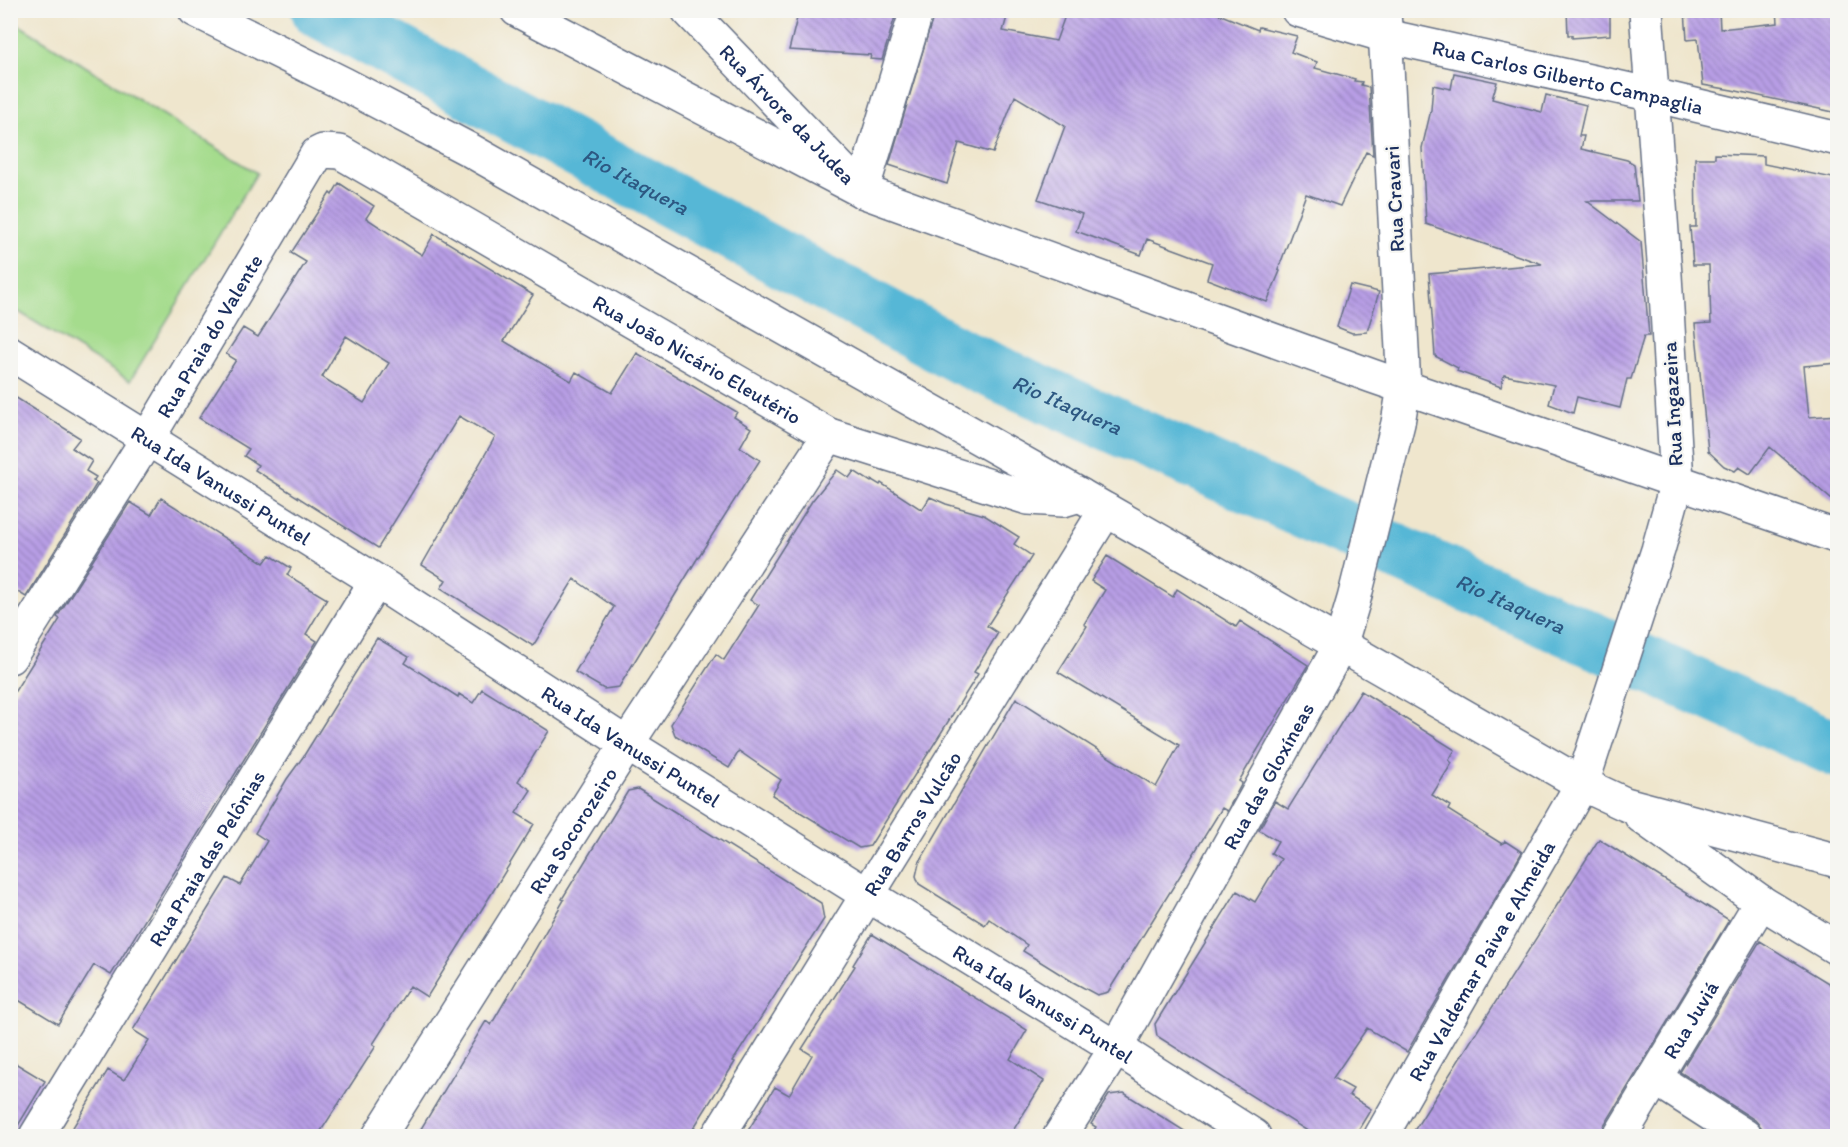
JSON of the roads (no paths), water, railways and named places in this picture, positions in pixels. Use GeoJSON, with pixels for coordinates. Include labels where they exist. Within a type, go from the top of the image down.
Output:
{"type":"FeatureCollection","features":[{"type":"Feature","properties":{"kind":"street"},"geometry":{"type":"LineString","coordinates":[[195,10],[468,149],[1093,503],[1582,784],[1625,804],[1838,861]]}},
{"type":"Feature","properties":{"kind":"street","name":"Rua Árvore da Judea"},"geometry":{"type":"LineString","coordinates":[[688,10],[862,191]]}},
{"type":"Feature","properties":{"kind":"street"},"geometry":{"type":"LineString","coordinates":[[862,191],[917,10]]}},
{"type":"Feature","properties":{"kind":"street","name":"Rua Carlos Gilberto Campaglia"},"geometry":{"type":"LineString","coordinates":[[1298,10],[1385,23],[1653,96],[1838,139]]}},
{"type":"Feature","properties":{"kind":"street","name":"Rua Ingazeira"},"geometry":{"type":"LineString","coordinates":[[1582,784],[1658,550],[1677,482],[1646,10]]}},
{"type":"Feature","properties":{"kind":"street"},"geometry":{"type":"LineString","coordinates":[[523,12],[862,191],[1404,387],[1838,537]]}},
{"type":"Feature","properties":{"kind":"street","name":"Rua Cravari"},"geometry":{"type":"LineString","coordinates":[[1385,23],[1404,387]]}},
{"type":"Feature","properties":{"kind":"street","name":"Rua Praia do Valente"},"geometry":{"type":"LineString","coordinates":[[10,657],[148,438],[317,154],[323,151],[340,152]]}},
{"type":"Feature","properties":{"kind":"street","name":"Rua João Nicário Eleutério"},"geometry":{"type":"LineString","coordinates":[[340,152],[829,435],[1028,498],[1093,503]]}},
{"type":"Feature","properties":{"kind":"street","name":"Rua Ida Vanussi Puntel"},"geometry":{"type":"LineString","coordinates":[[10,354],[376,581],[627,744],[1116,1048],[1254,1137]]}},
{"type":"Feature","properties":{"kind":"street","name":"Rua das Gloxíneas"},"geometry":{"type":"LineString","coordinates":[[1060,1137],[1116,1048],[1340,646],[1398,423],[1404,387]]}},
{"type":"Feature","properties":{"kind":"street","name":"Rua Socorozeiro"},"geometry":{"type":"LineString","coordinates":[[379,1137],[627,744],[829,435]]}},
{"type":"Feature","properties":{"kind":"street","name":"Rua Barros Vulcão"},"geometry":{"type":"LineString","coordinates":[[718,1137],[868,895],[1093,503]]}},
{"type":"Feature","properties":{"kind":"street","name":"Rua Praia das Pelônias"},"geometry":{"type":"LineString","coordinates":[[36,1137],[376,581]]}},
{"type":"Feature","properties":{"kind":"street","name":"Rua Valdemar Paiva e Almeida"},"geometry":{"type":"LineString","coordinates":[[1380,1137],[1582,784]]}},
{"type":"Feature","properties":{"kind":"street"},"geometry":{"type":"LineString","coordinates":[[1625,804],[1761,902],[1838,949]]}},
{"type":"Feature","properties":{"kind":"street","name":"Rua Juviá"},"geometry":{"type":"LineString","coordinates":[[1620,1137],[1761,902]]}},
{"type":"Feature","properties":{"kind":"street"},"geometry":{"type":"LineString","coordinates":[[1655,1078],[1745,1137]]}},
{"type":"Feature","properties":{"kind":"waterway","name":"Rio Itaquera"},"geometry":{"type":"LineString","coordinates":[[319,10],[964,358],[1838,750]]}}]}
